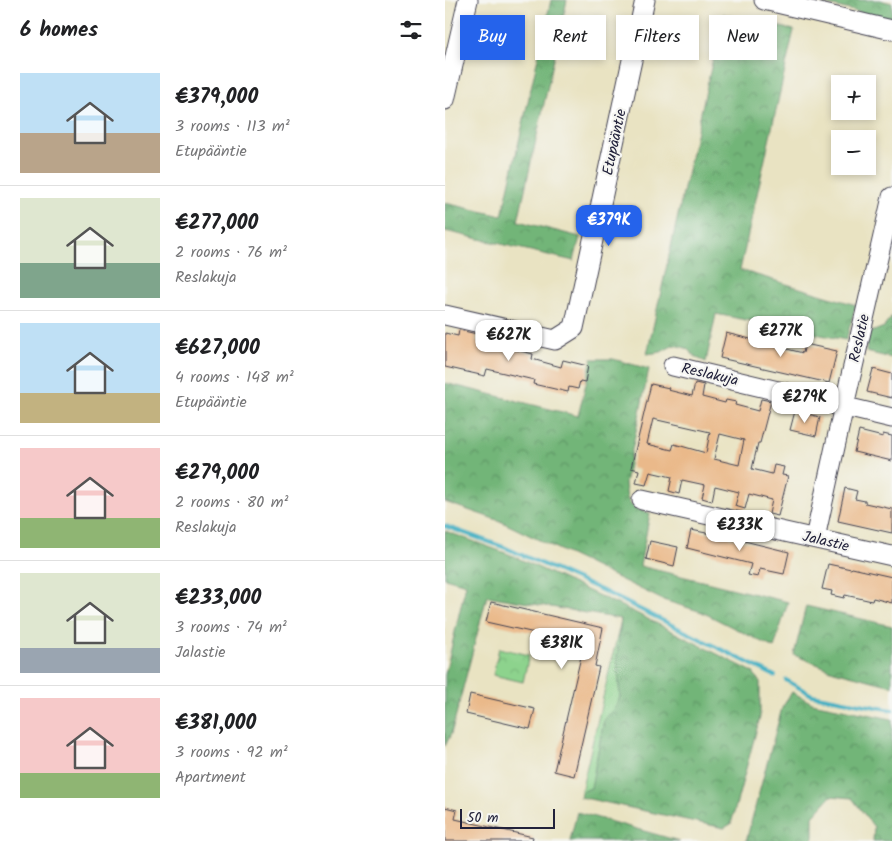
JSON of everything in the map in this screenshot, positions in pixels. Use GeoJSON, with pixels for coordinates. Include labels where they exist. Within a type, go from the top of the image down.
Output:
{"type":"FeatureCollection","features":[{"type":"Feature","properties":{"kind":"street"},"geometry":{"type":"LineString","coordinates":[[445,100],[468,0]]}},
{"type":"Feature","properties":{"kind":"street","name":"Etupääntie"},"geometry":{"type":"LineString","coordinates":[[445,315],[555,340],[574,328],[645,0]]}},
{"type":"Feature","properties":{"kind":"street"},"geometry":{"type":"LineString","coordinates":[[764,0],[892,30]]}},
{"type":"Feature","properties":{"kind":"street","name":"Reslatie"},"geometry":{"type":"LineString","coordinates":[[815,538],[844,406],[890,216],[892,197]]}},
{"type":"Feature","properties":{"kind":"street","name":"Reslakuja"},"geometry":{"type":"LineString","coordinates":[[673,366],[892,418]]}},
{"type":"Feature","properties":{"kind":"street","name":"Jalastie"},"geometry":{"type":"LineString","coordinates":[[642,500],[892,556]]}},
{"type":"Feature","properties":{"kind":"green space"},"geometry":{"type":"Polygon","coordinates":[[[551,0],[567,0],[564,15],[548,15],[551,0]]]}},
{"type":"Feature","properties":{"kind":"green space"},"geometry":{"type":"Polygon","coordinates":[[[808,0],[879,0],[892,3],[892,20],[808,0]]]}},
{"type":"Feature","properties":{"kind":"green space"},"geometry":{"type":"Polygon","coordinates":[[[777,26],[794,30],[740,270],[856,305],[846,340],[716,314],[706,362],[697,358],[686,348],[674,345],[661,352],[647,354],[713,60],[777,60],[777,26]]]}},
{"type":"Feature","properties":{"kind":"green space"},"geometry":{"type":"Polygon","coordinates":[[[537,60],[554,60],[518,221],[580,237],[574,261],[445,231],[445,203],[502,216],[537,60]]]}},
{"type":"Feature","properties":{"kind":"green space"},"geometry":{"type":"Polygon","coordinates":[[[892,316],[892,358],[866,352],[869,333],[884,327],[892,316]]]}},
{"type":"Feature","properties":{"kind":"green space"},"geometry":{"type":"Polygon","coordinates":[[[592,359],[613,359],[649,369],[625,483],[630,504],[633,507],[650,513],[640,566],[788,602],[774,648],[702,612],[663,600],[500,521],[445,502],[445,383],[578,416],[592,359]]]}},
{"type":"Feature","properties":{"kind":"green space"},"geometry":{"type":"Polygon","coordinates":[[[445,531],[511,555],[632,611],[753,672],[760,683],[760,717],[731,824],[724,828],[580,797],[581,792],[591,788],[604,720],[617,705],[620,697],[617,658],[621,619],[487,596],[451,734],[445,746],[445,675],[466,584],[445,578],[445,531]]]}},
{"type":"Feature","properties":{"kind":"green space"},"geometry":{"type":"Polygon","coordinates":[[[806,606],[892,626],[892,686],[834,671],[794,655],[806,606]]]}},
{"type":"Feature","properties":{"kind":"green space"},"geometry":{"type":"Polygon","coordinates":[[[621,620],[617,658],[620,697],[617,705],[604,720],[591,789],[581,792],[621,620]]]}},
{"type":"Feature","properties":{"kind":"green space"},"geometry":{"type":"Polygon","coordinates":[[[499,648],[529,655],[523,682],[493,675],[499,648]]]}},
{"type":"Feature","properties":{"kind":"green space"},"geometry":{"type":"Polygon","coordinates":[[[792,692],[812,703],[892,719],[892,841],[873,841],[874,827],[852,798],[831,796],[813,816],[813,838],[810,841],[746,841],[782,708],[792,692]]]}},
{"type":"Feature","properties":{"kind":"green space"},"geometry":{"type":"Polygon","coordinates":[[[577,812],[679,841],[570,841],[577,812]]]}},
{"type":"Feature","properties":{"kind":"building"},"geometry":{"type":"Polygon","coordinates":[[[459,330],[477,334],[476,341],[495,345],[497,338],[515,342],[513,349],[533,354],[532,359],[561,367],[563,360],[588,366],[585,382],[580,381],[578,389],[569,387],[568,392],[533,384],[534,380],[487,369],[485,376],[445,367],[445,333],[458,336],[459,330]]]}},
{"type":"Feature","properties":{"kind":"building"},"geometry":{"type":"Polygon","coordinates":[[[726,333],[803,353],[805,344],[837,351],[829,383],[720,358],[726,333]]]}},
{"type":"Feature","properties":{"kind":"building"},"geometry":{"type":"Polygon","coordinates":[[[873,369],[892,374],[892,398],[867,392],[873,369]]]}},
{"type":"Feature","properties":{"kind":"building"},"geometry":{"type":"Polygon","coordinates":[[[695,383],[704,385],[702,397],[725,403],[726,400],[736,402],[735,405],[758,411],[761,399],[771,401],[752,469],[772,474],[774,465],[784,467],[782,475],[788,476],[778,516],[769,514],[772,500],[749,494],[745,509],[735,506],[739,492],[715,486],[712,501],[702,498],[705,485],[682,480],[679,494],[669,491],[672,477],[650,472],[646,485],[636,483],[639,470],[631,468],[651,384],[692,396],[695,383]],[[653,419],[647,444],[672,450],[674,444],[706,453],[710,432],[653,419]],[[720,434],[714,459],[739,465],[744,440],[720,434]]]}},
{"type":"Feature","properties":{"kind":"building"},"geometry":{"type":"Polygon","coordinates":[[[795,411],[820,417],[816,436],[790,430],[795,411]]]}},
{"type":"Feature","properties":{"kind":"building"},"geometry":{"type":"Polygon","coordinates":[[[859,431],[883,437],[883,434],[892,436],[892,461],[854,452],[859,431]]]}},
{"type":"Feature","properties":{"kind":"building"},"geometry":{"type":"Polygon","coordinates":[[[845,488],[857,491],[855,499],[892,509],[892,533],[838,521],[845,488]]]}},
{"type":"Feature","properties":{"kind":"building"},"geometry":{"type":"Polygon","coordinates":[[[691,530],[789,552],[784,574],[760,569],[758,577],[748,575],[751,564],[687,548],[691,530]]]}},
{"type":"Feature","properties":{"kind":"building"},"geometry":{"type":"Polygon","coordinates":[[[650,541],[678,547],[674,566],[646,559],[650,541]]]}},
{"type":"Feature","properties":{"kind":"building"},"geometry":{"type":"Polygon","coordinates":[[[828,564],[892,577],[892,603],[873,598],[872,601],[845,595],[844,598],[831,595],[832,591],[822,589],[828,564]]]}},
{"type":"Feature","properties":{"kind":"building"},"geometry":{"type":"Polygon","coordinates":[[[491,602],[603,628],[595,666],[599,667],[574,776],[554,771],[584,644],[486,622],[491,602]]]}},
{"type":"Feature","properties":{"kind":"building"},"geometry":{"type":"Polygon","coordinates":[[[470,694],[535,709],[530,729],[466,714],[470,694]]]}},
{"type":"Feature","properties":{"kind":"building"},"geometry":{"type":"Polygon","coordinates":[[[445,807],[457,810],[455,819],[533,837],[532,841],[445,841],[445,807]]]}},
{"type":"Feature","properties":{"kind":"waterway"},"geometry":{"type":"LineString","coordinates":[[445,526],[506,548],[601,590],[775,676]]}},
{"type":"Feature","properties":{"kind":"waterway"},"geometry":{"type":"LineString","coordinates":[[786,680],[812,695],[892,710]]}}]}
